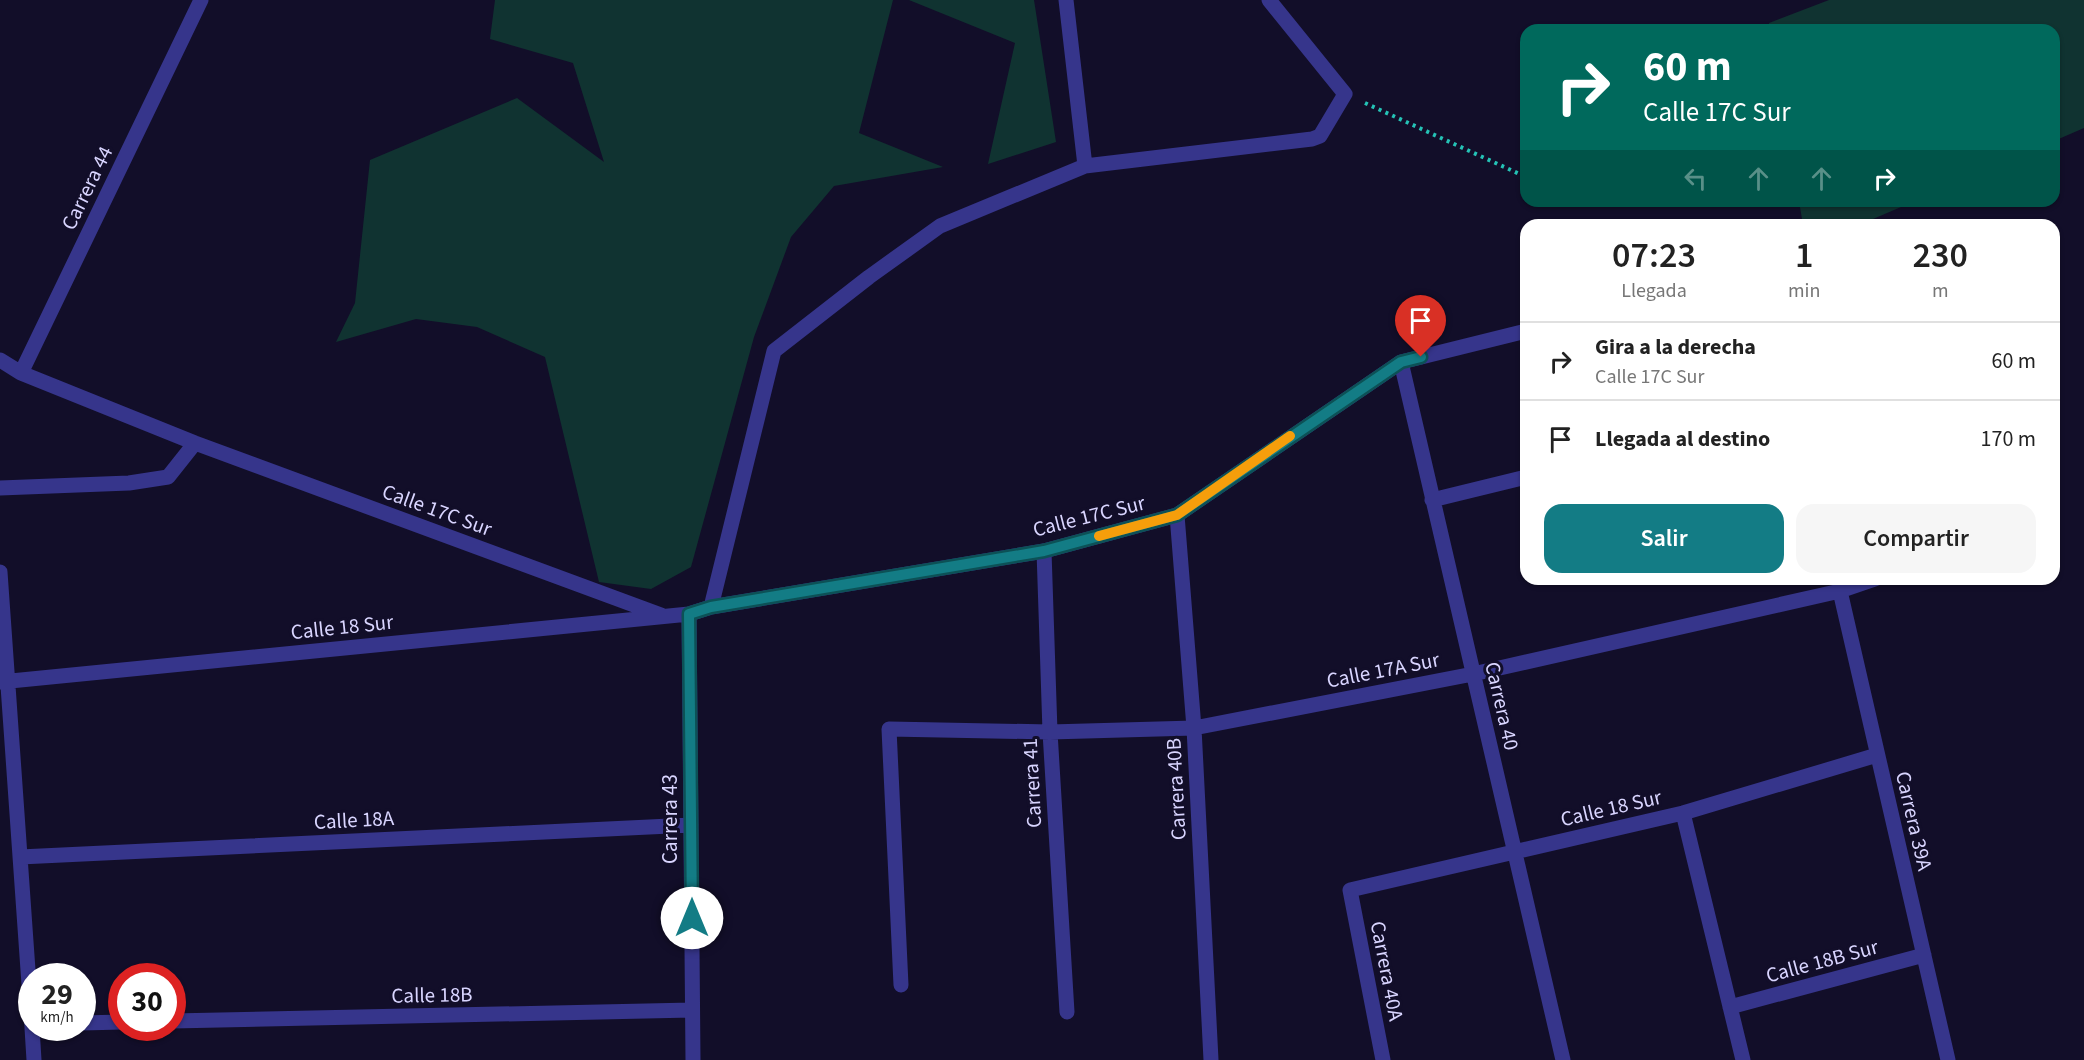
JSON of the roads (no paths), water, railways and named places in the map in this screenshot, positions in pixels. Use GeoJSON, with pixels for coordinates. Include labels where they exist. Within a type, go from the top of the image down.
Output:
{"type":"FeatureCollection","features":[{"type":"Feature","properties":{"kind":"street","name":"Carrera 44"},"geometry":{"type":"LineString","coordinates":[[21,373],[201,0]]}},
{"type":"Feature","properties":{"kind":"street"},"geometry":{"type":"LineString","coordinates":[[1066,0],[1084,166]]}},
{"type":"Feature","properties":{"kind":"street"},"geometry":{"type":"LineString","coordinates":[[711,607],[774,351],[869,277],[940,226],[1084,166],[1312,139],[1320,136],[1346,94],[1269,0]]}},
{"type":"Feature","properties":{"kind":"street","name":"Calle 17C Sur"},"geometry":{"type":"LineString","coordinates":[[689,614],[711,607],[1044,551],[1177,515],[1401,362],[1520,332]]}},
{"type":"Feature","properties":{"kind":"street"},"geometry":{"type":"LineString","coordinates":[[0,360],[21,373]]}},
{"type":"Feature","properties":{"kind":"street","name":"Carrera 40"},"geometry":{"type":"LineString","coordinates":[[1401,362],[1563,1060]]}},
{"type":"Feature","properties":{"kind":"street","name":"Calle 17C Sur"},"geometry":{"type":"LineString","coordinates":[[21,373],[195,443],[664,616]]}},
{"type":"Feature","properties":{"kind":"street"},"geometry":{"type":"LineString","coordinates":[[0,488],[129,483],[168,477],[195,443]]}},
{"type":"Feature","properties":{"kind":"street"},"geometry":{"type":"LineString","coordinates":[[1432,500],[1520,478]]}},
{"type":"Feature","properties":{"kind":"street","name":"Carrera 40B"},"geometry":{"type":"LineString","coordinates":[[1177,515],[1194,728],[1211,1060]]}},
{"type":"Feature","properties":{"kind":"street","name":"Carrera 41"},"geometry":{"type":"LineString","coordinates":[[1044,551],[1050,732],[1067,1012]]}},
{"type":"Feature","properties":{"kind":"street"},"geometry":{"type":"LineString","coordinates":[[0,572],[4,681],[27,963]]}},
{"type":"Feature","properties":{"kind":"street","name":"Calle 17A Sur"},"geometry":{"type":"LineString","coordinates":[[901,985],[889,729],[1050,732],[1194,728],[1473,674],[1840,591],[1858,585]]}},
{"type":"Feature","properties":{"kind":"street","name":"Carrera 39A"},"geometry":{"type":"LineString","coordinates":[[1840,591],[1948,1060]]}},
{"type":"Feature","properties":{"kind":"street","name":"Calle 18 Sur"},"geometry":{"type":"LineString","coordinates":[[4,681],[689,614]]}},
{"type":"Feature","properties":{"kind":"street","name":"Carrera 43"},"geometry":{"type":"LineString","coordinates":[[689,614],[693,1060]]}},
{"type":"Feature","properties":{"kind":"street","name":"Calle 18 Sur"},"geometry":{"type":"LineString","coordinates":[[1350,890],[1683,813],[1877,755]]}},
{"type":"Feature","properties":{"kind":"street"},"geometry":{"type":"LineString","coordinates":[[1683,813],[1743,1060]]}},
{"type":"Feature","properties":{"kind":"street","name":"Calle 18A"},"geometry":{"type":"LineString","coordinates":[[20,857],[691,825]]}},
{"type":"Feature","properties":{"kind":"street","name":"Carrera 40A"},"geometry":{"type":"LineString","coordinates":[[1350,890],[1383,1060]]}},
{"type":"Feature","properties":{"kind":"street","name":"Calle 18B Sur"},"geometry":{"type":"LineString","coordinates":[[1730,1007],[1924,955]]}},
{"type":"Feature","properties":{"kind":"street","name":"Calle 18B"},"geometry":{"type":"LineString","coordinates":[[186,1021],[692,1010]]}},
{"type":"Feature","properties":{"kind":"street"},"geometry":{"type":"LineString","coordinates":[[32,1041],[34,1060]]}}]}
